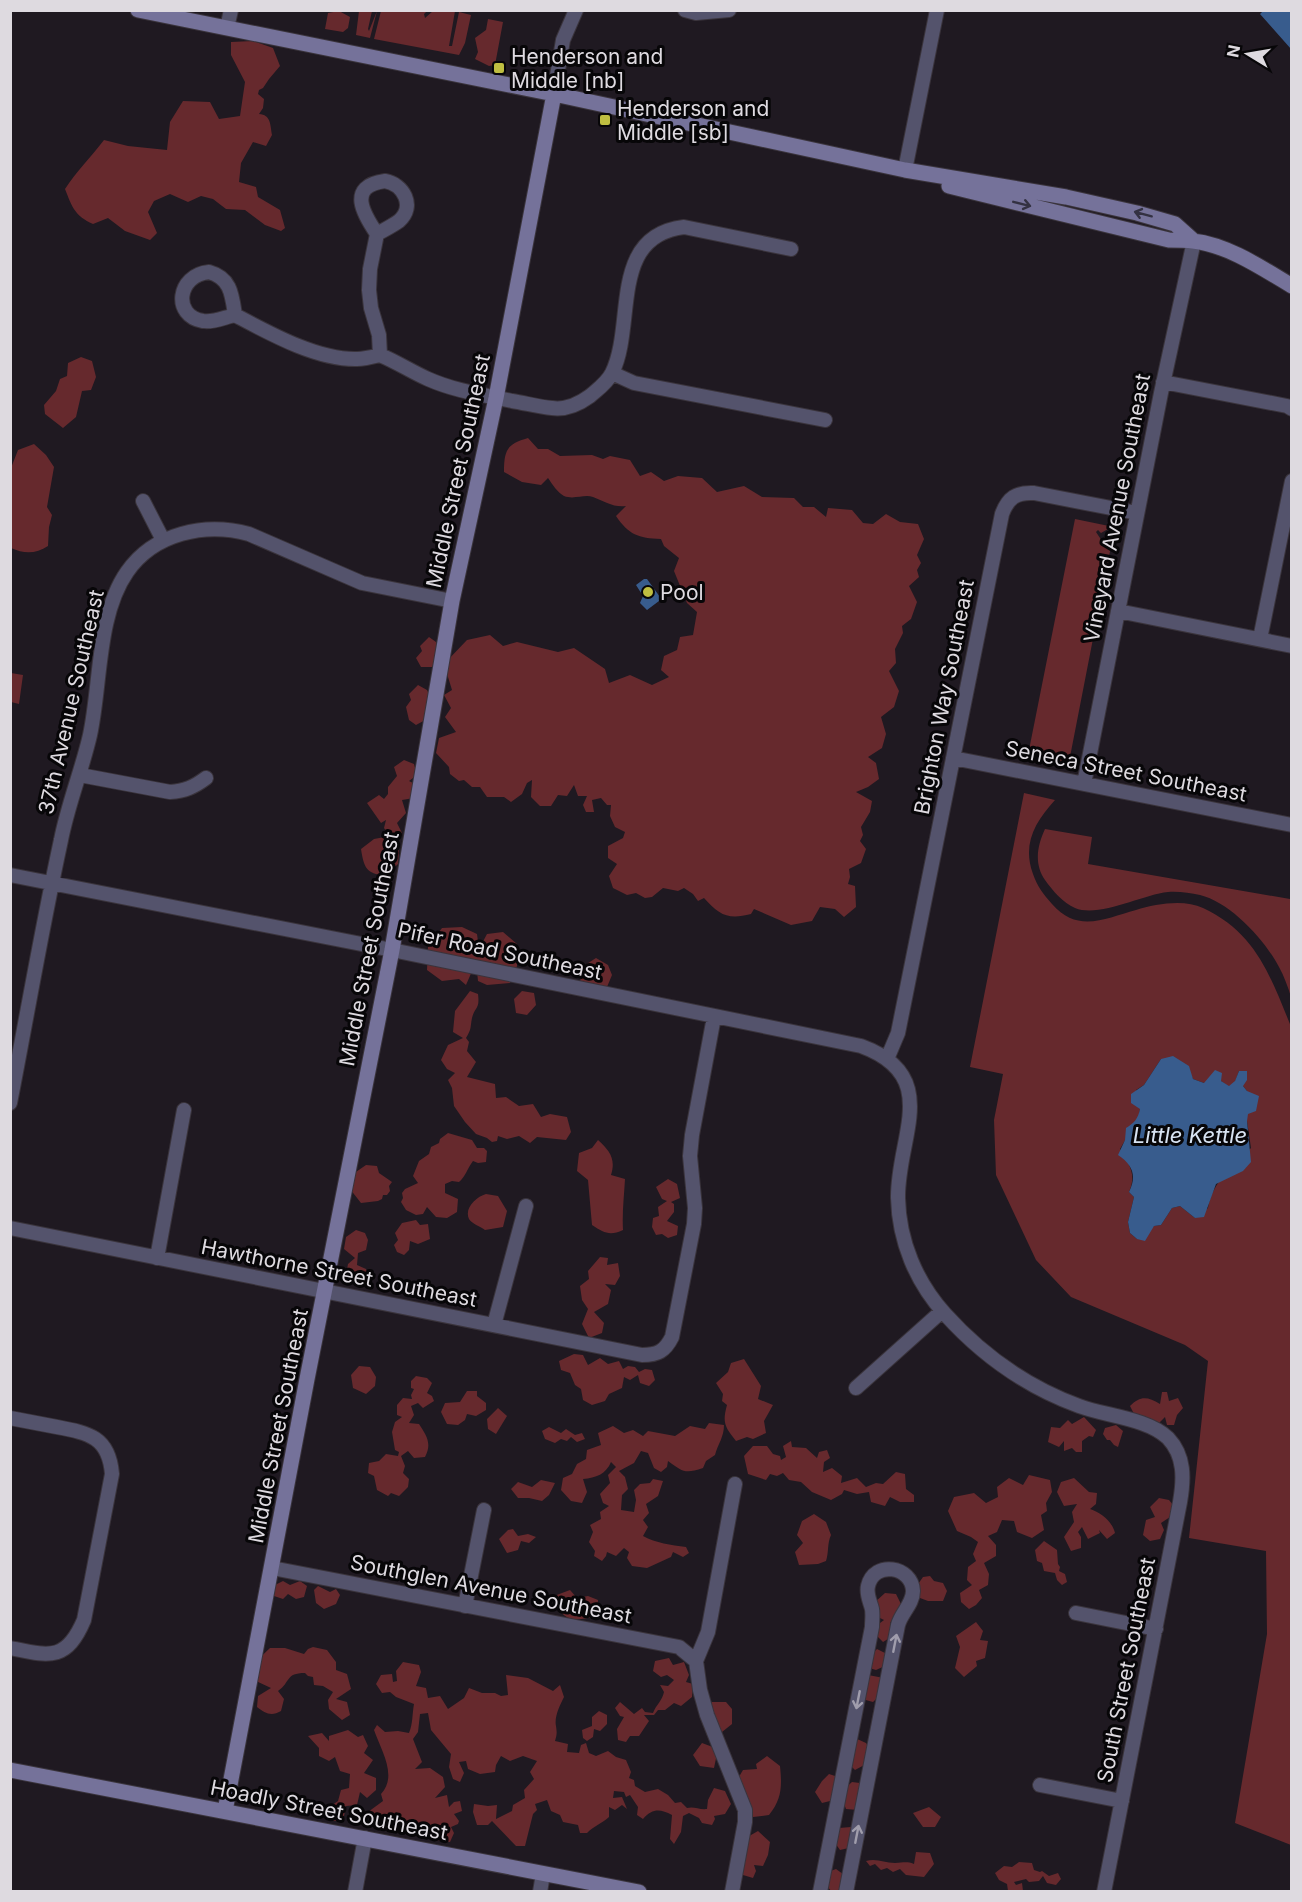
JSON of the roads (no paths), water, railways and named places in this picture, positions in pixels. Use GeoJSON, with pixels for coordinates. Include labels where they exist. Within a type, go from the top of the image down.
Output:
{"type":"FeatureCollection","features":[{"type":"Feature","properties":{"kind":"street"},"geometry":{"type":"LineString","coordinates":[[138,10],[554,94],[905,170],[921,178],[960,189],[1169,240],[1194,241],[1216,247],[1258,266],[1292,286]]}},
{"type":"Feature","properties":{"kind":"street"},"geometry":{"type":"LineString","coordinates":[[227,28],[231,10]]}},
{"type":"Feature","properties":{"kind":"street"},"geometry":{"type":"LineString","coordinates":[[554,94],[563,40],[576,10]]}},
{"type":"Feature","properties":{"kind":"street"},"geometry":{"type":"LineString","coordinates":[[685,10],[696,13],[729,10]]}},
{"type":"Feature","properties":{"kind":"street"},"geometry":{"type":"LineString","coordinates":[[905,170],[937,10]]}},
{"type":"Feature","properties":{"kind":"street","name":"Middle Street Southeast"},"geometry":{"type":"LineString","coordinates":[[225,1811],[392,950],[452,601],[496,398],[554,94]]}},
{"type":"Feature","properties":{"kind":"street"},"geometry":{"type":"LineString","coordinates":[[235,315],[296,346],[356,359],[380,355],[428,379],[460,391],[554,409],[579,404],[604,384],[612,373],[618,352],[629,280],[635,261],[645,245],[657,236],[669,229],[684,227],[791,249]]}},
{"type":"Feature","properties":{"kind":"street"},"geometry":{"type":"LineString","coordinates":[[377,234],[370,268],[369,290],[371,308],[379,335],[380,355]]}},
{"type":"Feature","properties":{"kind":"street","name":"Vineyard Avenue Southeast"},"geometry":{"type":"LineString","coordinates":[[1084,784],[1163,382],[1187,264],[1194,241]]}},
{"type":"Feature","properties":{"kind":"street"},"geometry":{"type":"LineString","coordinates":[[612,373],[634,383],[825,420]]}},
{"type":"Feature","properties":{"kind":"street"},"geometry":{"type":"LineString","coordinates":[[1163,382],[1287,406],[1292,410]]}},
{"type":"Feature","properties":{"kind":"street"},"geometry":{"type":"LineString","coordinates":[[1260,639],[1292,481]]}},
{"type":"Feature","properties":{"kind":"street","name":"Brighton Way Southeast"},"geometry":{"type":"LineString","coordinates":[[887,1059],[898,1033],[1002,514],[1006,504],[1014,496],[1034,493],[1137,513]]}},
{"type":"Feature","properties":{"kind":"street"},"geometry":{"type":"LineString","coordinates":[[143,501],[163,540],[190,531],[211,528],[232,530],[249,534],[362,583],[452,601]]}},
{"type":"Feature","properties":{"kind":"street","name":"37th Avenue Southeast"},"geometry":{"type":"LineString","coordinates":[[10,1103],[61,838],[90,732],[107,618],[114,594],[128,570],[163,540]]}},
{"type":"Feature","properties":{"kind":"street"},"geometry":{"type":"LineString","coordinates":[[1118,611],[1292,646]]}},
{"type":"Feature","properties":{"kind":"street","name":"Seneca Street Southeast"},"geometry":{"type":"LineString","coordinates":[[953,758],[1292,825]]}},
{"type":"Feature","properties":{"kind":"street"},"geometry":{"type":"LineString","coordinates":[[80,775],[170,792],[194,787],[206,778]]}},
{"type":"Feature","properties":{"kind":"street","name":"Pifer Road Southeast"},"geometry":{"type":"LineString","coordinates":[[10,875],[861,1046],[887,1059],[902,1075],[907,1086],[911,1109],[898,1183],[902,1229],[918,1276],[942,1311]]}},
{"type":"Feature","properties":{"kind":"street","name":"Hawthorne Street Southeast"},"geometry":{"type":"LineString","coordinates":[[10,1228],[642,1355],[660,1353],[668,1346],[672,1337],[694,1224],[695,1208],[690,1156],[692,1135],[714,1017]]}},
{"type":"Feature","properties":{"kind":"street"},"geometry":{"type":"LineString","coordinates":[[157,1258],[184,1110]]}},
{"type":"Feature","properties":{"kind":"street"},"geometry":{"type":"LineString","coordinates":[[494,1325],[526,1206]]}},
{"type":"Feature","properties":{"kind":"street"},"geometry":{"type":"LineString","coordinates":[[856,1388],[942,1311]]}},
{"type":"Feature","properties":{"kind":"street","name":"South Street Southeast"},"geometry":{"type":"LineString","coordinates":[[942,1311],[989,1356],[1028,1383],[1075,1405],[1157,1429],[1169,1439],[1180,1457],[1184,1482],[1104,1892]]}},
{"type":"Feature","properties":{"kind":"street"},"geometry":{"type":"LineString","coordinates":[[10,1418],[79,1431],[93,1436],[103,1445],[111,1458],[112,1474],[84,1620],[76,1638],[57,1653],[42,1654],[10,1648]]}},
{"type":"Feature","properties":{"kind":"street"},"geometry":{"type":"LineString","coordinates":[[732,1892],[745,1822],[745,1810],[707,1715],[700,1690],[696,1661],[708,1632],[735,1484]]}},
{"type":"Feature","properties":{"kind":"street"},"geometry":{"type":"LineString","coordinates":[[465,1606],[484,1510]]}},
{"type":"Feature","properties":{"kind":"street","name":"Southglen Avenue Southeast"},"geometry":{"type":"LineString","coordinates":[[272,1568],[679,1647],[696,1661]]}},
{"type":"Feature","properties":{"kind":"street"},"geometry":{"type":"LineString","coordinates":[[820,1892],[872,1627],[873,1616],[868,1587],[878,1572],[892,1569],[907,1577],[912,1584],[912,1596],[898,1625],[846,1892]]}},
{"type":"Feature","properties":{"kind":"street"},"geometry":{"type":"LineString","coordinates":[[1076,1613],[1156,1629]]}},
{"type":"Feature","properties":{"kind":"street","name":"Hoadly Street Southeast"},"geometry":{"type":"LineString","coordinates":[[10,1770],[639,1892]]}},
{"type":"Feature","properties":{"kind":"street"},"geometry":{"type":"LineString","coordinates":[[1040,1785],[1122,1802]]}},
{"type":"Feature","properties":{"kind":"street"},"geometry":{"type":"LineString","coordinates":[[355,1892],[365,1838]]}},
{"type":"Feature","properties":{"kind":"street"},"geometry":{"type":"LineString","coordinates":[[540,1892],[543,1874]]}},
{"type":"Feature","properties":{"kind":"water"},"geometry":{"type":"Polygon","coordinates":[[[1263,11],[1291,11],[1291,49],[1260,14],[1263,11]]]}},
{"type":"Feature","properties":{"kind":"water","name":"Pool"},"geometry":{"type":"Polygon","coordinates":[[[647,579],[660,597],[659,601],[647,610],[640,603],[643,596],[636,585],[647,579]]]}},
{"type":"Feature","properties":{"kind":"water","name":"Little Kettle"},"geometry":{"type":"Polygon","coordinates":[[[1173,1056],[1189,1066],[1193,1079],[1204,1083],[1215,1070],[1222,1073],[1221,1081],[1229,1086],[1235,1081],[1239,1071],[1247,1071],[1247,1080],[1243,1086],[1247,1091],[1259,1096],[1256,1111],[1248,1114],[1247,1121],[1251,1162],[1243,1171],[1216,1184],[1204,1217],[1195,1218],[1180,1206],[1172,1208],[1161,1225],[1154,1226],[1145,1241],[1137,1239],[1130,1233],[1128,1222],[1134,1197],[1129,1192],[1133,1176],[1130,1167],[1118,1155],[1125,1140],[1126,1128],[1135,1120],[1140,1109],[1131,1103],[1131,1094],[1144,1085],[1161,1059],[1173,1056]]]}},
{"type":"Feature","properties":{"kind":"place","name":"Henderson and Middle [nb]"},"geometry":{"type":"Point","coordinates":[499,68]}},
{"type":"Feature","properties":{"kind":"place","name":"Henderson and Middle [sb]"},"geometry":{"type":"Point","coordinates":[605,120]}},
{"type":"Feature","properties":{"kind":"place","name":"Pool"},"geometry":{"type":"Point","coordinates":[648,592]}}]}
